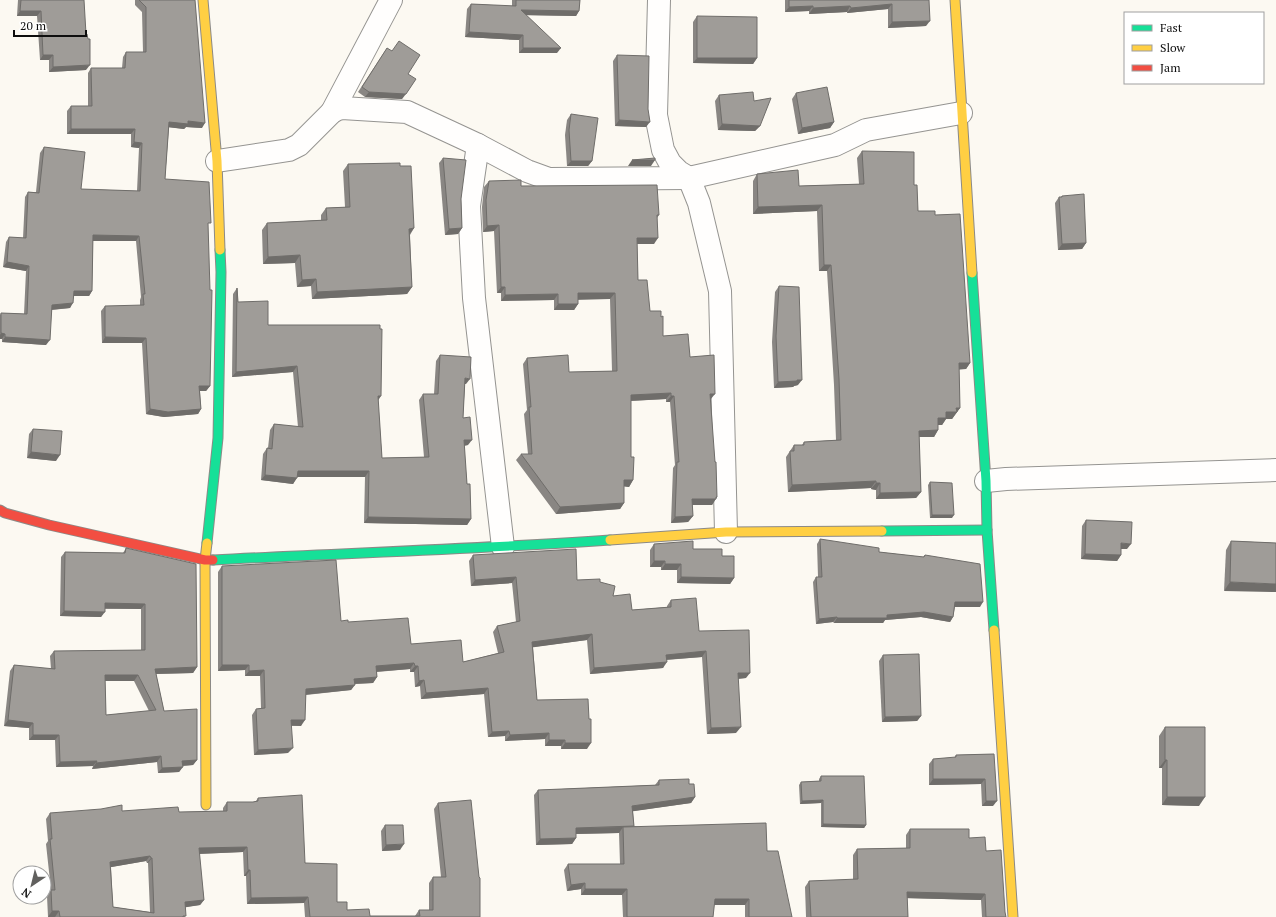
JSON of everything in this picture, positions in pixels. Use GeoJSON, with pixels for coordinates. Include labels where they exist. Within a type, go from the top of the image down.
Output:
{"type":"FeatureCollection","features":[{"type":"Feature","properties":{"kind":"street"},"geometry":{"type":"LineString","coordinates":[[203,0],[218,161],[221,272],[218,438],[205,560],[206,805]]}},
{"type":"Feature","properties":{"kind":"street"},"geometry":{"type":"LineString","coordinates":[[218,161],[289,150],[299,145],[332,112],[391,0]]}},
{"type":"Feature","properties":{"kind":"street"},"geometry":{"type":"LineString","coordinates":[[659,0],[656,115],[663,150],[670,163],[679,172],[689,178],[699,203],[720,291],[726,532]]}},
{"type":"Feature","properties":{"kind":"street"},"geometry":{"type":"LineString","coordinates":[[955,0],[1013,917]]}},
{"type":"Feature","properties":{"kind":"street"},"geometry":{"type":"LineString","coordinates":[[332,112],[342,108],[407,112],[478,145],[527,171],[549,179],[689,178],[835,145],[866,130],[961,113]]}},
{"type":"Feature","properties":{"kind":"street"},"geometry":{"type":"LineString","coordinates":[[478,145],[469,206],[474,298],[503,547]]}},
{"type":"Feature","properties":{"kind":"street"},"geometry":{"type":"LineString","coordinates":[[986,482],[1006,479],[1276,470]]}},
{"type":"Feature","properties":{"kind":"street"},"geometry":{"type":"LineString","coordinates":[[0,510],[5,513],[49,525],[205,560],[503,547],[726,532],[988,530]]}},
{"type":"Feature","properties":{"kind":"building"},"geometry":{"type":"Polygon","coordinates":[[[21,0],[84,0],[86,34],[88,39],[90,39],[90,65],[53,67],[53,55],[43,55],[41,11],[20,11],[21,0]]]}},
{"type":"Feature","properties":{"kind":"building"},"geometry":{"type":"Polygon","coordinates":[[[139,0],[195,0],[205,123],[188,121],[188,124],[169,122],[165,179],[209,182],[211,223],[208,223],[210,290],[212,290],[210,386],[199,386],[201,409],[168,412],[150,409],[146,338],[105,337],[105,306],[144,305],[143,294],[145,294],[139,236],[93,235],[92,291],[74,291],[73,303],[52,305],[50,340],[5,337],[5,334],[1,333],[1,313],[27,314],[29,266],[7,262],[9,237],[26,238],[28,192],[39,193],[44,147],[85,152],[81,189],[140,191],[142,143],[134,142],[135,129],[71,129],[71,106],[92,106],[91,68],[125,68],[126,52],[146,52],[146,7],[139,0]]]}},
{"type":"Feature","properties":{"kind":"building"},"geometry":{"type":"Polygon","coordinates":[[[516,0],[580,0],[579,11],[521,10],[561,48],[523,48],[523,35],[469,32],[471,4],[516,6],[516,0]]]}},
{"type":"Feature","properties":{"kind":"building"},"geometry":{"type":"Polygon","coordinates":[[[789,0],[929,0],[930,21],[892,22],[892,4],[851,8],[850,6],[813,8],[813,6],[789,7],[789,0]]]}},
{"type":"Feature","properties":{"kind":"building"},"geometry":{"type":"Polygon","coordinates":[[[697,16],[757,17],[757,58],[697,58],[697,16]]]}},
{"type":"Feature","properties":{"kind":"building"},"geometry":{"type":"Polygon","coordinates":[[[399,41],[420,55],[408,74],[416,79],[406,94],[369,92],[362,87],[387,48],[392,51],[399,41]]]}},
{"type":"Feature","properties":{"kind":"building"},"geometry":{"type":"Polygon","coordinates":[[[617,55],[649,56],[648,109],[650,122],[619,120],[617,55]]]}},
{"type":"Feature","properties":{"kind":"building"},"geometry":{"type":"Polygon","coordinates":[[[827,87],[834,122],[802,128],[796,93],[827,87]]]}},
{"type":"Feature","properties":{"kind":"building"},"geometry":{"type":"Polygon","coordinates":[[[753,92],[754,101],[771,98],[760,126],[722,124],[719,95],[753,92]]]}},
{"type":"Feature","properties":{"kind":"building"},"geometry":{"type":"Polygon","coordinates":[[[571,114],[598,118],[592,161],[571,161],[569,130],[571,114]]]}},
{"type":"Feature","properties":{"kind":"building"},"geometry":{"type":"Polygon","coordinates":[[[862,151],[914,152],[914,185],[917,185],[918,211],[935,211],[935,215],[960,214],[970,363],[959,363],[960,408],[956,408],[957,412],[946,412],[946,418],[938,418],[938,430],[919,431],[921,492],[880,493],[880,483],[876,483],[876,481],[792,485],[790,451],[794,451],[794,445],[804,445],[804,442],[841,440],[839,379],[831,265],[824,265],[822,205],[758,207],[757,174],[798,170],[799,186],[864,184],[862,151]]]}},
{"type":"Feature","properties":{"kind":"building"},"geometry":{"type":"Polygon","coordinates":[[[443,158],[466,160],[461,199],[462,228],[449,229],[443,158]]]}},
{"type":"Feature","properties":{"kind":"building"},"geometry":{"type":"Polygon","coordinates":[[[655,158],[655,160],[632,160],[655,158]]]}},
{"type":"Feature","properties":{"kind":"building"},"geometry":{"type":"Polygon","coordinates":[[[400,163],[400,166],[411,166],[414,228],[409,229],[412,287],[317,292],[316,279],[302,280],[300,255],[268,257],[267,223],[327,220],[326,208],[350,207],[348,164],[400,163]]]}},
{"type":"Feature","properties":{"kind":"building"},"geometry":{"type":"Polygon","coordinates":[[[521,180],[521,186],[657,185],[659,215],[657,215],[658,238],[637,238],[638,280],[647,280],[650,311],[661,311],[661,317],[663,316],[663,336],[688,334],[690,357],[714,355],[715,394],[710,394],[716,462],[717,497],[716,499],[692,499],[693,516],[675,517],[677,462],[679,462],[674,396],[671,396],[671,393],[631,395],[631,457],[634,457],[633,480],[624,480],[624,503],[560,507],[521,454],[532,454],[529,407],[531,407],[527,358],[568,355],[569,372],[617,371],[615,293],[578,293],[578,304],[558,304],[558,294],[505,295],[505,287],[501,287],[499,225],[487,226],[486,200],[489,181],[521,180]]]}},
{"type":"Feature","properties":{"kind":"building"},"geometry":{"type":"Polygon","coordinates":[[[1084,194],[1086,243],[1062,244],[1059,197],[1084,194]]]}},
{"type":"Feature","properties":{"kind":"building"},"geometry":{"type":"Polygon","coordinates":[[[779,286],[799,287],[802,380],[778,382],[776,336],[779,286]]]}},
{"type":"Feature","properties":{"kind":"building"},"geometry":{"type":"Polygon","coordinates":[[[237,288],[238,302],[268,301],[268,325],[380,325],[380,329],[382,329],[381,396],[378,396],[382,458],[429,457],[423,394],[438,394],[440,355],[471,357],[470,379],[465,378],[463,418],[470,417],[472,440],[464,440],[467,484],[470,484],[471,519],[368,517],[369,471],[298,471],[297,478],[265,475],[267,448],[272,449],[274,424],[303,427],[297,366],[236,372],[237,288]]]}},
{"type":"Feature","properties":{"kind":"building"},"geometry":{"type":"Polygon","coordinates":[[[33,429],[62,431],[60,455],[31,452],[33,429]]]}},
{"type":"Feature","properties":{"kind":"building"},"geometry":{"type":"Polygon","coordinates":[[[930,482],[952,483],[954,515],[932,515],[930,482]]]}},
{"type":"Feature","properties":{"kind":"building"},"geometry":{"type":"Polygon","coordinates":[[[1086,520],[1132,522],[1131,544],[1121,543],[1121,555],[1085,554],[1086,520]]]}},
{"type":"Feature","properties":{"kind":"building"},"geometry":{"type":"Polygon","coordinates":[[[820,539],[879,548],[879,552],[924,557],[925,555],[980,564],[983,602],[955,602],[953,617],[924,612],[887,615],[887,618],[837,617],[819,619],[816,577],[822,577],[820,539]]]}},
{"type":"Feature","properties":{"kind":"building"},"geometry":{"type":"Polygon","coordinates":[[[693,541],[693,549],[722,549],[722,556],[734,556],[734,578],[681,577],[681,564],[665,564],[665,561],[654,561],[654,544],[693,541]]]}},
{"type":"Feature","properties":{"kind":"building"},"geometry":{"type":"Polygon","coordinates":[[[1231,541],[1276,543],[1276,584],[1230,582],[1231,541]]]}},
{"type":"Feature","properties":{"kind":"building"},"geometry":{"type":"Polygon","coordinates":[[[126,548],[196,564],[197,667],[155,669],[164,711],[197,709],[197,760],[182,761],[183,767],[162,768],[161,756],[96,763],[97,761],[60,762],[59,735],[33,735],[33,723],[8,720],[14,665],[55,669],[54,651],[145,650],[145,604],[105,603],[105,612],[64,611],[65,552],[125,553],[126,548]],[[105,675],[106,715],[156,710],[138,675],[105,675]]]}},
{"type":"Feature","properties":{"kind":"building"},"geometry":{"type":"Polygon","coordinates":[[[576,549],[577,580],[600,579],[600,582],[615,586],[613,596],[630,594],[632,610],[671,607],[671,600],[696,598],[699,631],[749,630],[750,673],[738,673],[741,727],[711,728],[706,651],[666,655],[667,662],[594,668],[592,634],[532,642],[537,700],[588,699],[589,719],[591,719],[591,743],[565,743],[565,740],[549,740],[549,733],[510,735],[509,731],[492,732],[488,688],[426,693],[424,680],[419,681],[418,666],[415,666],[414,663],[376,666],[377,677],[354,679],[355,685],[306,689],[305,720],[291,720],[293,748],[258,750],[256,709],[265,708],[264,670],[249,671],[249,665],[222,665],[222,566],[336,560],[341,621],[348,620],[348,622],[408,618],[411,644],[461,640],[463,662],[504,652],[497,626],[520,621],[516,577],[475,580],[473,555],[576,549]]]}},
{"type":"Feature","properties":{"kind":"building"},"geometry":{"type":"Polygon","coordinates":[[[919,654],[921,716],[885,717],[883,655],[919,654]]]}},
{"type":"Feature","properties":{"kind":"building"},"geometry":{"type":"Polygon","coordinates":[[[1165,727],[1205,727],[1205,797],[1167,797],[1165,727]]]}},
{"type":"Feature","properties":{"kind":"building"},"geometry":{"type":"Polygon","coordinates":[[[994,754],[997,801],[986,801],[985,779],[933,779],[933,759],[956,757],[956,755],[994,754]]]}},
{"type":"Feature","properties":{"kind":"building"},"geometry":{"type":"Polygon","coordinates":[[[821,776],[864,776],[866,825],[823,824],[823,800],[802,801],[801,782],[821,781],[821,776]]]}},
{"type":"Feature","properties":{"kind":"building"},"geometry":{"type":"Polygon","coordinates":[[[689,779],[689,784],[694,784],[695,797],[632,806],[634,826],[576,828],[576,838],[540,839],[538,790],[659,785],[659,780],[689,779]]]}},
{"type":"Feature","properties":{"kind":"building"},"geometry":{"type":"Polygon","coordinates":[[[302,795],[305,863],[337,864],[337,902],[347,902],[347,910],[369,909],[370,916],[420,916],[419,910],[433,910],[433,877],[446,877],[438,803],[471,800],[480,878],[480,917],[310,917],[308,897],[251,898],[247,847],[199,848],[204,900],[185,902],[186,916],[183,917],[60,917],[59,911],[52,911],[52,890],[55,890],[50,839],[52,839],[50,813],[101,809],[122,805],[122,811],[178,807],[179,812],[227,811],[227,802],[258,801],[258,798],[302,795]],[[150,856],[110,862],[113,907],[154,913],[152,858],[150,856]]]}},
{"type":"Feature","properties":{"kind":"building"},"geometry":{"type":"Polygon","coordinates":[[[766,823],[767,851],[778,851],[792,917],[749,917],[749,899],[715,899],[713,917],[627,917],[627,889],[585,889],[585,883],[571,885],[568,864],[624,864],[623,827],[766,823]]]}},
{"type":"Feature","properties":{"kind":"building"},"geometry":{"type":"Polygon","coordinates":[[[385,825],[403,825],[404,844],[386,845],[385,825]]]}},
{"type":"Feature","properties":{"kind":"building"},"geometry":{"type":"Polygon","coordinates":[[[910,829],[969,829],[969,838],[985,837],[986,851],[1001,850],[1006,917],[986,917],[985,894],[907,892],[908,917],[811,917],[809,881],[858,879],[857,849],[910,848],[910,829]]]}},
{"type":"Feature","properties":{"kind":"traffic: fast"},"geometry":{"type":"LineString","coordinates":[[207,543],[218,438],[221,272],[220,250]]}},
{"type":"Feature","properties":{"kind":"traffic: fast"},"geometry":{"type":"LineString","coordinates":[[972,273],[994,630]]}},
{"type":"Feature","properties":{"kind":"traffic: fast"},"geometry":{"type":"LineString","coordinates":[[882,531],[987,530]]}},
{"type":"Feature","properties":{"kind":"traffic: fast"},"geometry":{"type":"LineString","coordinates":[[213,560],[610,540]]}},
{"type":"Feature","properties":{"kind":"traffic: slow"},"geometry":{"type":"LineString","coordinates":[[203,0],[217,161],[220,250]]}},
{"type":"Feature","properties":{"kind":"traffic: slow"},"geometry":{"type":"LineString","coordinates":[[955,0],[972,273]]}},
{"type":"Feature","properties":{"kind":"traffic: slow"},"geometry":{"type":"LineString","coordinates":[[610,540],[726,532],[882,531]]}},
{"type":"Feature","properties":{"kind":"traffic: slow"},"geometry":{"type":"LineString","coordinates":[[206,805],[205,560],[207,543]]}},
{"type":"Feature","properties":{"kind":"traffic: slow"},"geometry":{"type":"LineString","coordinates":[[994,630],[1013,917]]}},
{"type":"Feature","properties":{"kind":"traffic: jam"},"geometry":{"type":"LineString","coordinates":[[0,510],[5,513],[49,525],[205,560],[213,560]]}}]}
